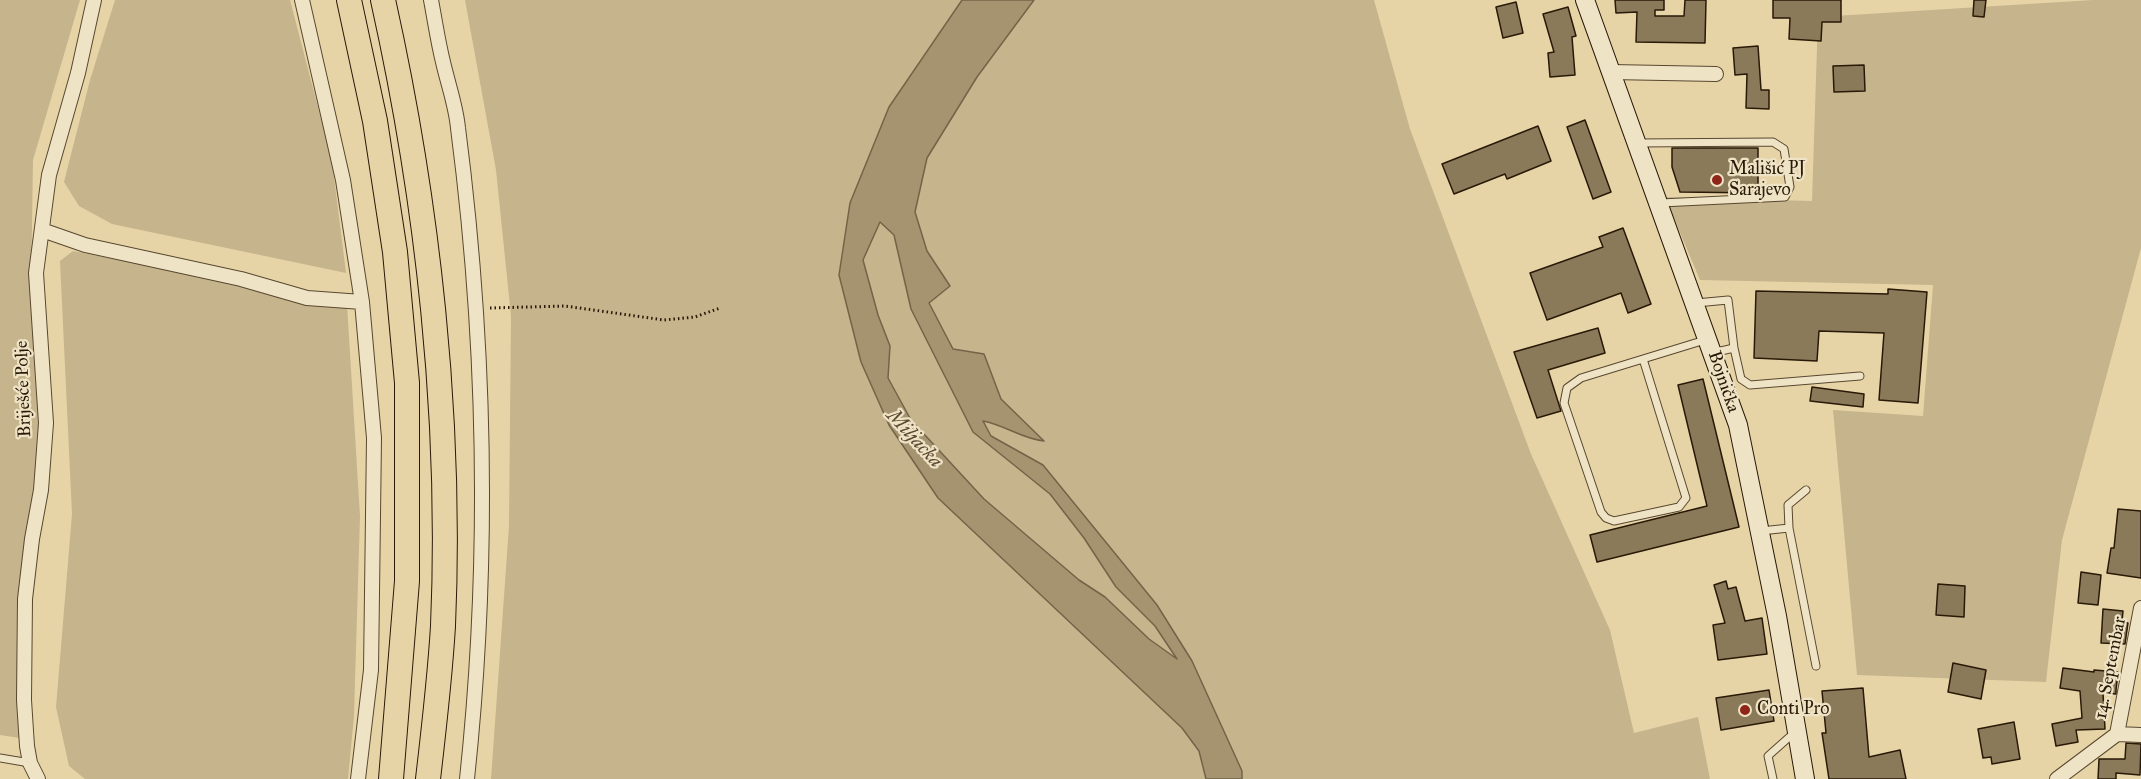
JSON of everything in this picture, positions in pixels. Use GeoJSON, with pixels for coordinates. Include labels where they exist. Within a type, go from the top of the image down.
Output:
{"type":"FeatureCollection","features":[{"type":"Feature","properties":{"kind":"highway"},"geometry":{"type":"LineString","coordinates":[[350,0],[375,121],[395,252],[407,383],[407,581],[391,779]]}},
{"type":"Feature","properties":{"kind":"highway"},"geometry":{"type":"LineString","coordinates":[[383,0],[419,189],[438,398],[443,509],[442,626],[428,779]]}},
{"type":"Feature","properties":{"kind":"main road","name":"Bojnička"},"geometry":{"type":"LineString","coordinates":[[1586,0],[1738,425],[1805,779]]}},
{"type":"Feature","properties":{"kind":"street","name":"Briješće Polje"},"geometry":{"type":"LineString","coordinates":[[38,779],[30,763],[24,700],[25,599],[41,490],[46,423],[36,273],[50,175],[78,73],[94,0]]}},
{"type":"Feature","properties":{"kind":"street"},"geometry":{"type":"LineString","coordinates":[[302,0],[343,180],[362,302],[374,438],[371,670],[358,779]]}},
{"type":"Feature","properties":{"kind":"street"},"geometry":{"type":"LineString","coordinates":[[431,0],[458,126],[476,309],[483,425],[480,608],[475,699],[467,779]]}},
{"type":"Feature","properties":{"kind":"street"},"geometry":{"type":"LineString","coordinates":[[1611,72],[1716,74]]}},
{"type":"Feature","properties":{"kind":"street"},"geometry":{"type":"LineString","coordinates":[[42,230],[85,245],[241,279],[307,298],[362,302]]}},
{"type":"Feature","properties":{"kind":"street","name":"14. Septembar"},"geometry":{"type":"LineString","coordinates":[[2117,734],[2141,608]]}},
{"type":"Feature","properties":{"kind":"street","name":"14. Septembar"},"geometry":{"type":"LineString","coordinates":[[2057,779],[2117,734],[2141,735]]}},
{"type":"Feature","properties":{"kind":"lane"},"geometry":{"type":"LineString","coordinates":[[1637,143],[1773,142],[1784,149],[1790,187],[1785,197],[1658,203]]}},
{"type":"Feature","properties":{"kind":"lane"},"geometry":{"type":"LineString","coordinates":[[1695,304],[1728,300],[1734,348],[1741,379],[1746,384],[1860,376]]}},
{"type":"Feature","properties":{"kind":"lane"},"geometry":{"type":"LineString","coordinates":[[1643,359],[1686,498],[1679,507],[1614,521],[1606,518],[1601,512],[1564,403],[1567,388],[1581,378],[1643,359],[1710,346],[1734,348]]}},
{"type":"Feature","properties":{"kind":"lane"},"geometry":{"type":"LineString","coordinates":[[1806,490],[1788,505],[1789,528],[1816,666]]}},
{"type":"Feature","properties":{"kind":"lane"},"geometry":{"type":"LineString","coordinates":[[1759,531],[1789,528]]}},
{"type":"Feature","properties":{"kind":"lane"},"geometry":{"type":"LineString","coordinates":[[1773,779],[1768,756],[1797,730]]}},
{"type":"Feature","properties":{"kind":"lane"},"geometry":{"type":"LineString","coordinates":[[0,758],[30,763]]}},
{"type":"Feature","properties":{"kind":"path"},"geometry":{"type":"LineString","coordinates":[[476,309],[565,306],[664,320],[694,317],[720,308]]}},
{"type":"Feature","properties":{"kind":"shaded area"},"geometry":{"type":"Polygon","coordinates":[[[0,0],[80,0],[33,160],[31,290],[40,443],[26,739],[0,735],[0,0]]]}},
{"type":"Feature","properties":{"kind":"shaded area"},"geometry":{"type":"Polygon","coordinates":[[[115,0],[290,0],[332,161],[346,273],[112,224],[79,206],[64,182],[90,80],[115,0]]]}},
{"type":"Feature","properties":{"kind":"shaded area"},"geometry":{"type":"Polygon","coordinates":[[[465,0],[1374,0],[1410,129],[1531,454],[1610,630],[1634,733],[1698,717],[1710,779],[491,779],[509,526],[511,316],[496,170],[465,0]]]}},
{"type":"Feature","properties":{"kind":"shaded area"},"geometry":{"type":"Polygon","coordinates":[[[2093,0],[2141,0],[2141,248],[2062,540],[2046,682],[1857,675],[1833,410],[1923,416],[1933,285],[1700,280],[1665,197],[1812,201],[1818,17],[2093,0]]]}},
{"type":"Feature","properties":{"kind":"shaded area"},"geometry":{"type":"Polygon","coordinates":[[[73,251],[347,304],[360,516],[354,716],[348,779],[85,779],[69,766],[56,707],[72,514],[60,261],[73,251]]]}},
{"type":"Feature","properties":{"kind":"water","name":"Miljacka"},"geometry":{"type":"Polygon","coordinates":[[[962,0],[1034,0],[977,77],[927,158],[915,212],[927,251],[950,286],[929,303],[953,349],[984,354],[1001,399],[1044,441],[1028,438],[983,421],[991,436],[1043,465],[1157,605],[1192,661],[1242,771],[1242,779],[1206,779],[1199,751],[1182,728],[938,498],[889,425],[861,362],[839,275],[850,203],[889,107],[962,0]],[[880,222],[863,260],[878,315],[890,346],[888,378],[911,420],[984,499],[1079,580],[1105,597],[1149,639],[1177,659],[1155,626],[1116,587],[1084,538],[1050,494],[973,432],[911,309],[894,235],[880,222]]]}},
{"type":"Feature","properties":{"kind":"building"},"geometry":{"type":"Polygon","coordinates":[[[1615,0],[1664,0],[1664,10],[1655,10],[1655,16],[1684,16],[1685,0],[1706,0],[1705,43],[1636,42],[1637,12],[1616,13],[1615,0]]]}},
{"type":"Feature","properties":{"kind":"building"},"geometry":{"type":"Polygon","coordinates":[[[1773,0],[1841,0],[1841,22],[1822,22],[1821,41],[1789,39],[1790,18],[1773,18],[1773,0]]]}},
{"type":"Feature","properties":{"kind":"building"},"geometry":{"type":"Polygon","coordinates":[[[1974,0],[1986,0],[1984,17],[1973,16],[1974,0]]]}},
{"type":"Feature","properties":{"kind":"building"},"geometry":{"type":"Polygon","coordinates":[[[1516,2],[1523,33],[1503,38],[1496,7],[1516,2]]]}},
{"type":"Feature","properties":{"kind":"building"},"geometry":{"type":"Polygon","coordinates":[[[1568,7],[1576,36],[1572,37],[1575,75],[1550,77],[1548,53],[1554,52],[1543,14],[1568,7]]]}},
{"type":"Feature","properties":{"kind":"building"},"geometry":{"type":"Polygon","coordinates":[[[1758,46],[1761,90],[1769,90],[1769,109],[1746,108],[1747,74],[1735,75],[1733,48],[1758,46]]]}},
{"type":"Feature","properties":{"kind":"building"},"geometry":{"type":"Polygon","coordinates":[[[1864,65],[1865,91],[1834,92],[1833,66],[1864,65]]]}},
{"type":"Feature","properties":{"kind":"building"},"geometry":{"type":"Polygon","coordinates":[[[1585,120],[1611,192],[1593,199],[1567,127],[1585,120]]]}},
{"type":"Feature","properties":{"kind":"building"},"geometry":{"type":"Polygon","coordinates":[[[1538,126],[1551,161],[1507,179],[1505,174],[1454,194],[1442,164],[1538,126]]]}},
{"type":"Feature","properties":{"kind":"building","name":"Mališić PJ Sarajevo"},"geometry":{"type":"Polygon","coordinates":[[[1672,148],[1758,148],[1758,193],[1680,192],[1672,167],[1672,148]]]}},
{"type":"Feature","properties":{"kind":"building"},"geometry":{"type":"Polygon","coordinates":[[[1623,228],[1651,304],[1628,313],[1621,293],[1547,320],[1530,273],[1603,247],[1599,237],[1623,228]]]}},
{"type":"Feature","properties":{"kind":"building"},"geometry":{"type":"Polygon","coordinates":[[[1888,289],[1927,292],[1918,403],[1879,400],[1884,333],[1819,331],[1817,361],[1754,358],[1756,291],[1888,294],[1888,289]]]}},
{"type":"Feature","properties":{"kind":"building"},"geometry":{"type":"Polygon","coordinates":[[[1598,328],[1605,353],[1548,370],[1561,411],[1537,418],[1514,352],[1598,328]]]}},
{"type":"Feature","properties":{"kind":"building"},"geometry":{"type":"Polygon","coordinates":[[[1703,379],[1739,527],[1597,562],[1590,535],[1707,506],[1678,385],[1703,379]]]}},
{"type":"Feature","properties":{"kind":"building"},"geometry":{"type":"Polygon","coordinates":[[[1812,387],[1864,394],[1863,407],[1810,401],[1812,387]]]}},
{"type":"Feature","properties":{"kind":"building"},"geometry":{"type":"Polygon","coordinates":[[[2118,509],[2141,511],[2141,578],[2107,573],[2111,548],[2114,548],[2118,509]]]}},
{"type":"Feature","properties":{"kind":"building"},"geometry":{"type":"Polygon","coordinates":[[[2081,572],[2101,575],[2098,605],[2078,603],[2081,572]]]}},
{"type":"Feature","properties":{"kind":"building"},"geometry":{"type":"Polygon","coordinates":[[[1726,581],[1728,589],[1736,587],[1745,621],[1762,618],[1767,654],[1718,660],[1713,625],[1725,623],[1714,585],[1726,581]]]}},
{"type":"Feature","properties":{"kind":"building"},"geometry":{"type":"Polygon","coordinates":[[[1938,584],[1965,586],[1964,617],[1936,615],[1938,584]]]}},
{"type":"Feature","properties":{"kind":"building"},"geometry":{"type":"Polygon","coordinates":[[[2103,609],[2123,611],[2122,622],[2128,623],[2125,644],[2101,643],[2103,609]]]}},
{"type":"Feature","properties":{"kind":"building"},"geometry":{"type":"Polygon","coordinates":[[[1953,663],[1986,670],[1981,699],[1948,692],[1953,663]]]}},
{"type":"Feature","properties":{"kind":"building"},"geometry":{"type":"Polygon","coordinates":[[[2063,668],[2118,672],[2116,694],[2103,693],[2105,729],[2076,730],[2078,742],[2056,746],[2052,724],[2082,718],[2080,691],[2060,688],[2063,668]]]}},
{"type":"Feature","properties":{"kind":"building"},"geometry":{"type":"Polygon","coordinates":[[[1863,688],[1869,757],[1900,750],[1906,779],[1829,779],[1822,733],[1826,733],[1822,691],[1863,688]]]}},
{"type":"Feature","properties":{"kind":"building","name":"Conti Pro"},"geometry":{"type":"Polygon","coordinates":[[[1769,690],[1774,721],[1721,730],[1716,698],[1769,690]]]}},
{"type":"Feature","properties":{"kind":"building"},"geometry":{"type":"Polygon","coordinates":[[[2014,722],[2020,759],[1992,764],[1991,757],[1983,758],[1978,729],[2014,722]]]}},
{"type":"Feature","properties":{"kind":"building"},"geometry":{"type":"Polygon","coordinates":[[[2126,743],[2141,744],[2140,775],[2116,773],[2116,779],[2098,779],[2099,759],[2125,759],[2126,743]]]}},
{"type":"Feature","properties":{"kind":"place","name":"Mališić PJ Sarajevo"},"geometry":{"type":"Point","coordinates":[1717,180]}},
{"type":"Feature","properties":{"kind":"place","name":"Conti Pro"},"geometry":{"type":"Point","coordinates":[1745,710]}}]}
